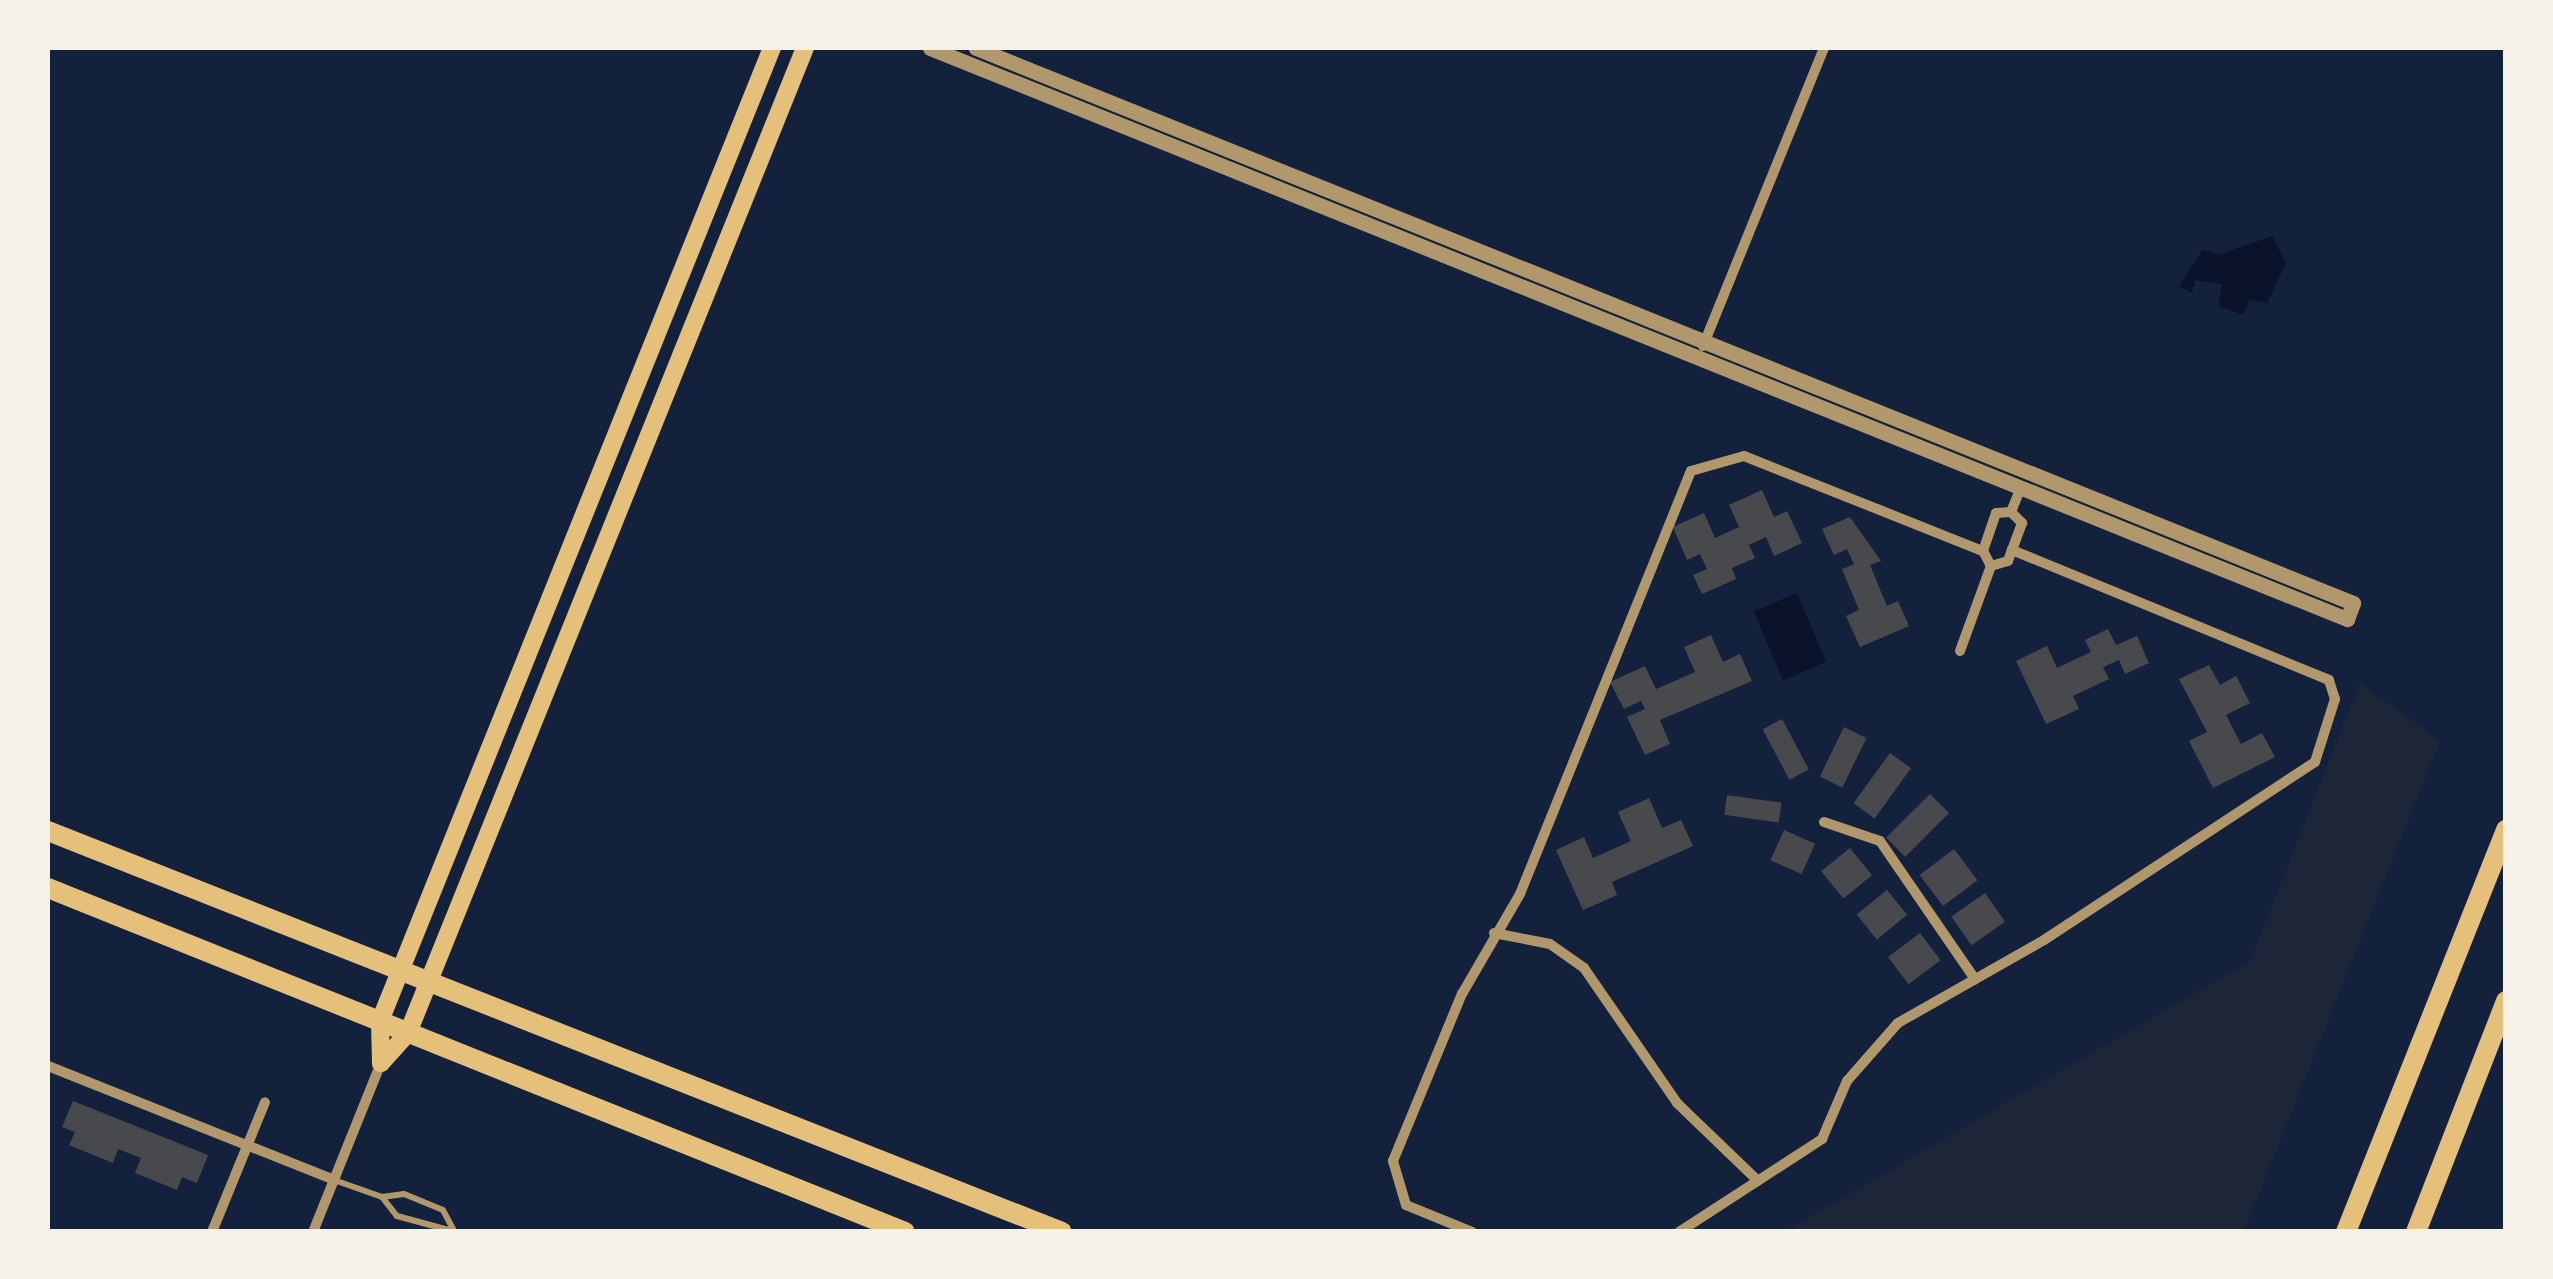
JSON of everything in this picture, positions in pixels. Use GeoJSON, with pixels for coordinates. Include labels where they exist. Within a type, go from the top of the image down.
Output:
{"type":"FeatureCollection","features":[{"type":"Feature","properties":{"kind":"main road"},"geometry":{"type":"LineString","coordinates":[[382,1063],[380,1022],[772,48]]}},
{"type":"Feature","properties":{"kind":"main road"},"geometry":{"type":"LineString","coordinates":[[382,1063],[408,1032],[806,48]]}},
{"type":"Feature","properties":{"kind":"main road"},"geometry":{"type":"LineString","coordinates":[[2346,1232],[2506,830]]}},
{"type":"Feature","properties":{"kind":"main road"},"geometry":{"type":"LineString","coordinates":[[48,831],[1062,1232]]}},
{"type":"Feature","properties":{"kind":"main road"},"geometry":{"type":"LineString","coordinates":[[48,888],[905,1232]]}},
{"type":"Feature","properties":{"kind":"main road"},"geometry":{"type":"LineString","coordinates":[[2416,1232],[2506,1000]]}},
{"type":"Feature","properties":{"kind":"street"},"geometry":{"type":"LineString","coordinates":[[930,48],[1702,349],[2354,602],[2347,619],[2021,486],[1702,349],[976,48]]}},
{"type":"Feature","properties":{"kind":"street"},"geometry":{"type":"LineString","coordinates":[[1702,349],[1824,48]]}},
{"type":"Feature","properties":{"kind":"street"},"geometry":{"type":"LineString","coordinates":[[1472,1232],[1406,1205],[1393,1161],[1494,932],[1520,894],[1692,472],[1744,456],[1982,551],[1991,566]]}},
{"type":"Feature","properties":{"kind":"street"},"geometry":{"type":"LineString","coordinates":[[2011,512],[2021,486]]}},
{"type":"Feature","properties":{"kind":"street"},"geometry":{"type":"LineString","coordinates":[[1960,651],[1991,566],[2012,550],[2022,523],[2011,512],[1996,512],[1982,551]]}},
{"type":"Feature","properties":{"kind":"street"},"geometry":{"type":"LineString","coordinates":[[1679,1232],[1822,1139],[1847,1081],[1898,1023],[1975,979],[2314,762],[2335,699],[2329,680],[2311,668],[2012,550]]}},
{"type":"Feature","properties":{"kind":"street"},"geometry":{"type":"LineString","coordinates":[[1824,822],[1880,841],[1975,979]]}},
{"type":"Feature","properties":{"kind":"street"},"geometry":{"type":"LineString","coordinates":[[1494,932],[1550,944],[1584,968],[1677,1103],[1758,1181]]}},
{"type":"Feature","properties":{"kind":"street"},"geometry":{"type":"LineString","coordinates":[[313,1232],[382,1063]]}},
{"type":"Feature","properties":{"kind":"street"},"geometry":{"type":"LineString","coordinates":[[48,1066],[334,1180]]}},
{"type":"Feature","properties":{"kind":"street"},"geometry":{"type":"LineString","coordinates":[[212,1232],[265,1102]]}},
{"type":"Feature","properties":{"kind":"lane"},"geometry":{"type":"LineString","coordinates":[[334,1180],[382,1198],[397,1216],[454,1230]]}},
{"type":"Feature","properties":{"kind":"lane"},"geometry":{"type":"LineString","coordinates":[[382,1198],[404,1194],[442,1210],[454,1230]]}},
{"type":"Feature","properties":{"kind":"shaded area"},"geometry":{"type":"Polygon","coordinates":[[[2272,236],[2286,263],[2267,303],[2249,300],[2243,315],[2218,306],[2222,284],[2195,281],[2192,293],[2179,286],[2203,249],[2218,255],[2272,236]]]}},
{"type":"Feature","properties":{"kind":"shaded area"},"geometry":{"type":"Polygon","coordinates":[[[1797,593],[1826,662],[1783,680],[1754,611],[1797,593]]]}},
{"type":"Feature","properties":{"kind":"shaded area"},"geometry":{"type":"Polygon","coordinates":[[[2360,683],[2440,741],[2244,1231],[1785,1231],[2250,961],[2360,683]]]}},
{"type":"Feature","properties":{"kind":"building"},"geometry":{"type":"Polygon","coordinates":[[[1762,490],[1774,517],[1787,511],[1802,543],[1774,556],[1766,537],[1749,545],[1755,558],[1732,568],[1736,579],[1702,594],[1693,575],[1707,569],[1700,554],[1687,560],[1673,527],[1704,513],[1715,538],[1739,527],[1729,505],[1762,490]]]}},
{"type":"Feature","properties":{"kind":"building"},"geometry":{"type":"Polygon","coordinates":[[[1850,517],[1881,561],[1870,565],[1887,606],[1898,601],[1909,626],[1860,647],[1846,616],[1859,610],[1842,569],[1854,564],[1847,549],[1834,555],[1822,529],[1850,517]]]}},
{"type":"Feature","properties":{"kind":"building"},"geometry":{"type":"Polygon","coordinates":[[[2108,629],[2116,645],[2137,636],[2149,663],[2125,674],[2119,660],[2103,667],[2109,679],[2073,696],[2079,709],[2046,724],[2016,661],[2047,646],[2057,668],[2091,652],[2085,640],[2108,629]]]}},
{"type":"Feature","properties":{"kind":"building"},"geometry":{"type":"Polygon","coordinates":[[[1711,635],[1723,662],[1740,654],[1752,681],[1660,720],[1670,744],[1645,755],[1627,717],[1645,709],[1641,701],[1624,709],[1610,682],[1645,666],[1656,689],[1695,672],[1684,647],[1711,635]]]}},
{"type":"Feature","properties":{"kind":"building"},"geometry":{"type":"Polygon","coordinates":[[[2209,665],[2220,685],[2236,676],[2250,703],[2226,715],[2241,744],[2262,733],[2275,757],[2213,788],[2189,741],[2207,732],[2179,679],[2209,665]]]}},
{"type":"Feature","properties":{"kind":"building"},"geometry":{"type":"Polygon","coordinates":[[[1782,719],[1809,769],[1789,780],[1763,729],[1782,719]]]}},
{"type":"Feature","properties":{"kind":"building"},"geometry":{"type":"Polygon","coordinates":[[[1844,727],[1866,738],[1842,787],[1820,776],[1844,727]]]}},
{"type":"Feature","properties":{"kind":"building"},"geometry":{"type":"Polygon","coordinates":[[[1890,753],[1911,768],[1875,818],[1854,803],[1890,753]]]}},
{"type":"Feature","properties":{"kind":"building"},"geometry":{"type":"Polygon","coordinates":[[[1930,794],[1949,813],[1905,857],[1886,838],[1930,794]]]}},
{"type":"Feature","properties":{"kind":"building"},"geometry":{"type":"Polygon","coordinates":[[[1727,795],[1781,803],[1779,822],[1724,815],[1727,795]]]}},
{"type":"Feature","properties":{"kind":"building"},"geometry":{"type":"Polygon","coordinates":[[[1649,798],[1662,828],[1681,820],[1693,846],[1612,882],[1617,895],[1583,910],[1556,850],[1584,837],[1593,858],[1631,841],[1618,812],[1649,798]]]}},
{"type":"Feature","properties":{"kind":"building"},"geometry":{"type":"Polygon","coordinates":[[[1784,830],[1815,844],[1802,874],[1771,860],[1784,830]]]}},
{"type":"Feature","properties":{"kind":"building"},"geometry":{"type":"Polygon","coordinates":[[[1850,848],[1872,875],[1843,898],[1821,871],[1850,848]]]}},
{"type":"Feature","properties":{"kind":"building"},"geometry":{"type":"Polygon","coordinates":[[[1954,849],[1977,880],[1943,906],[1920,875],[1954,849]]]}},
{"type":"Feature","properties":{"kind":"building"},"geometry":{"type":"Polygon","coordinates":[[[1887,890],[1907,915],[1877,939],[1857,915],[1887,890]]]}},
{"type":"Feature","properties":{"kind":"building"},"geometry":{"type":"Polygon","coordinates":[[[1985,893],[2005,922],[1971,945],[1951,917],[1985,893]]]}},
{"type":"Feature","properties":{"kind":"building"},"geometry":{"type":"Polygon","coordinates":[[[1920,933],[1940,960],[1909,984],[1888,957],[1920,933]]]}},
{"type":"Feature","properties":{"kind":"building"},"geometry":{"type":"Polygon","coordinates":[[[73,1101],[208,1155],[197,1183],[182,1177],[177,1190],[135,1173],[141,1158],[118,1149],[113,1163],[69,1145],[75,1132],[62,1127],[73,1101]]]}}]}
